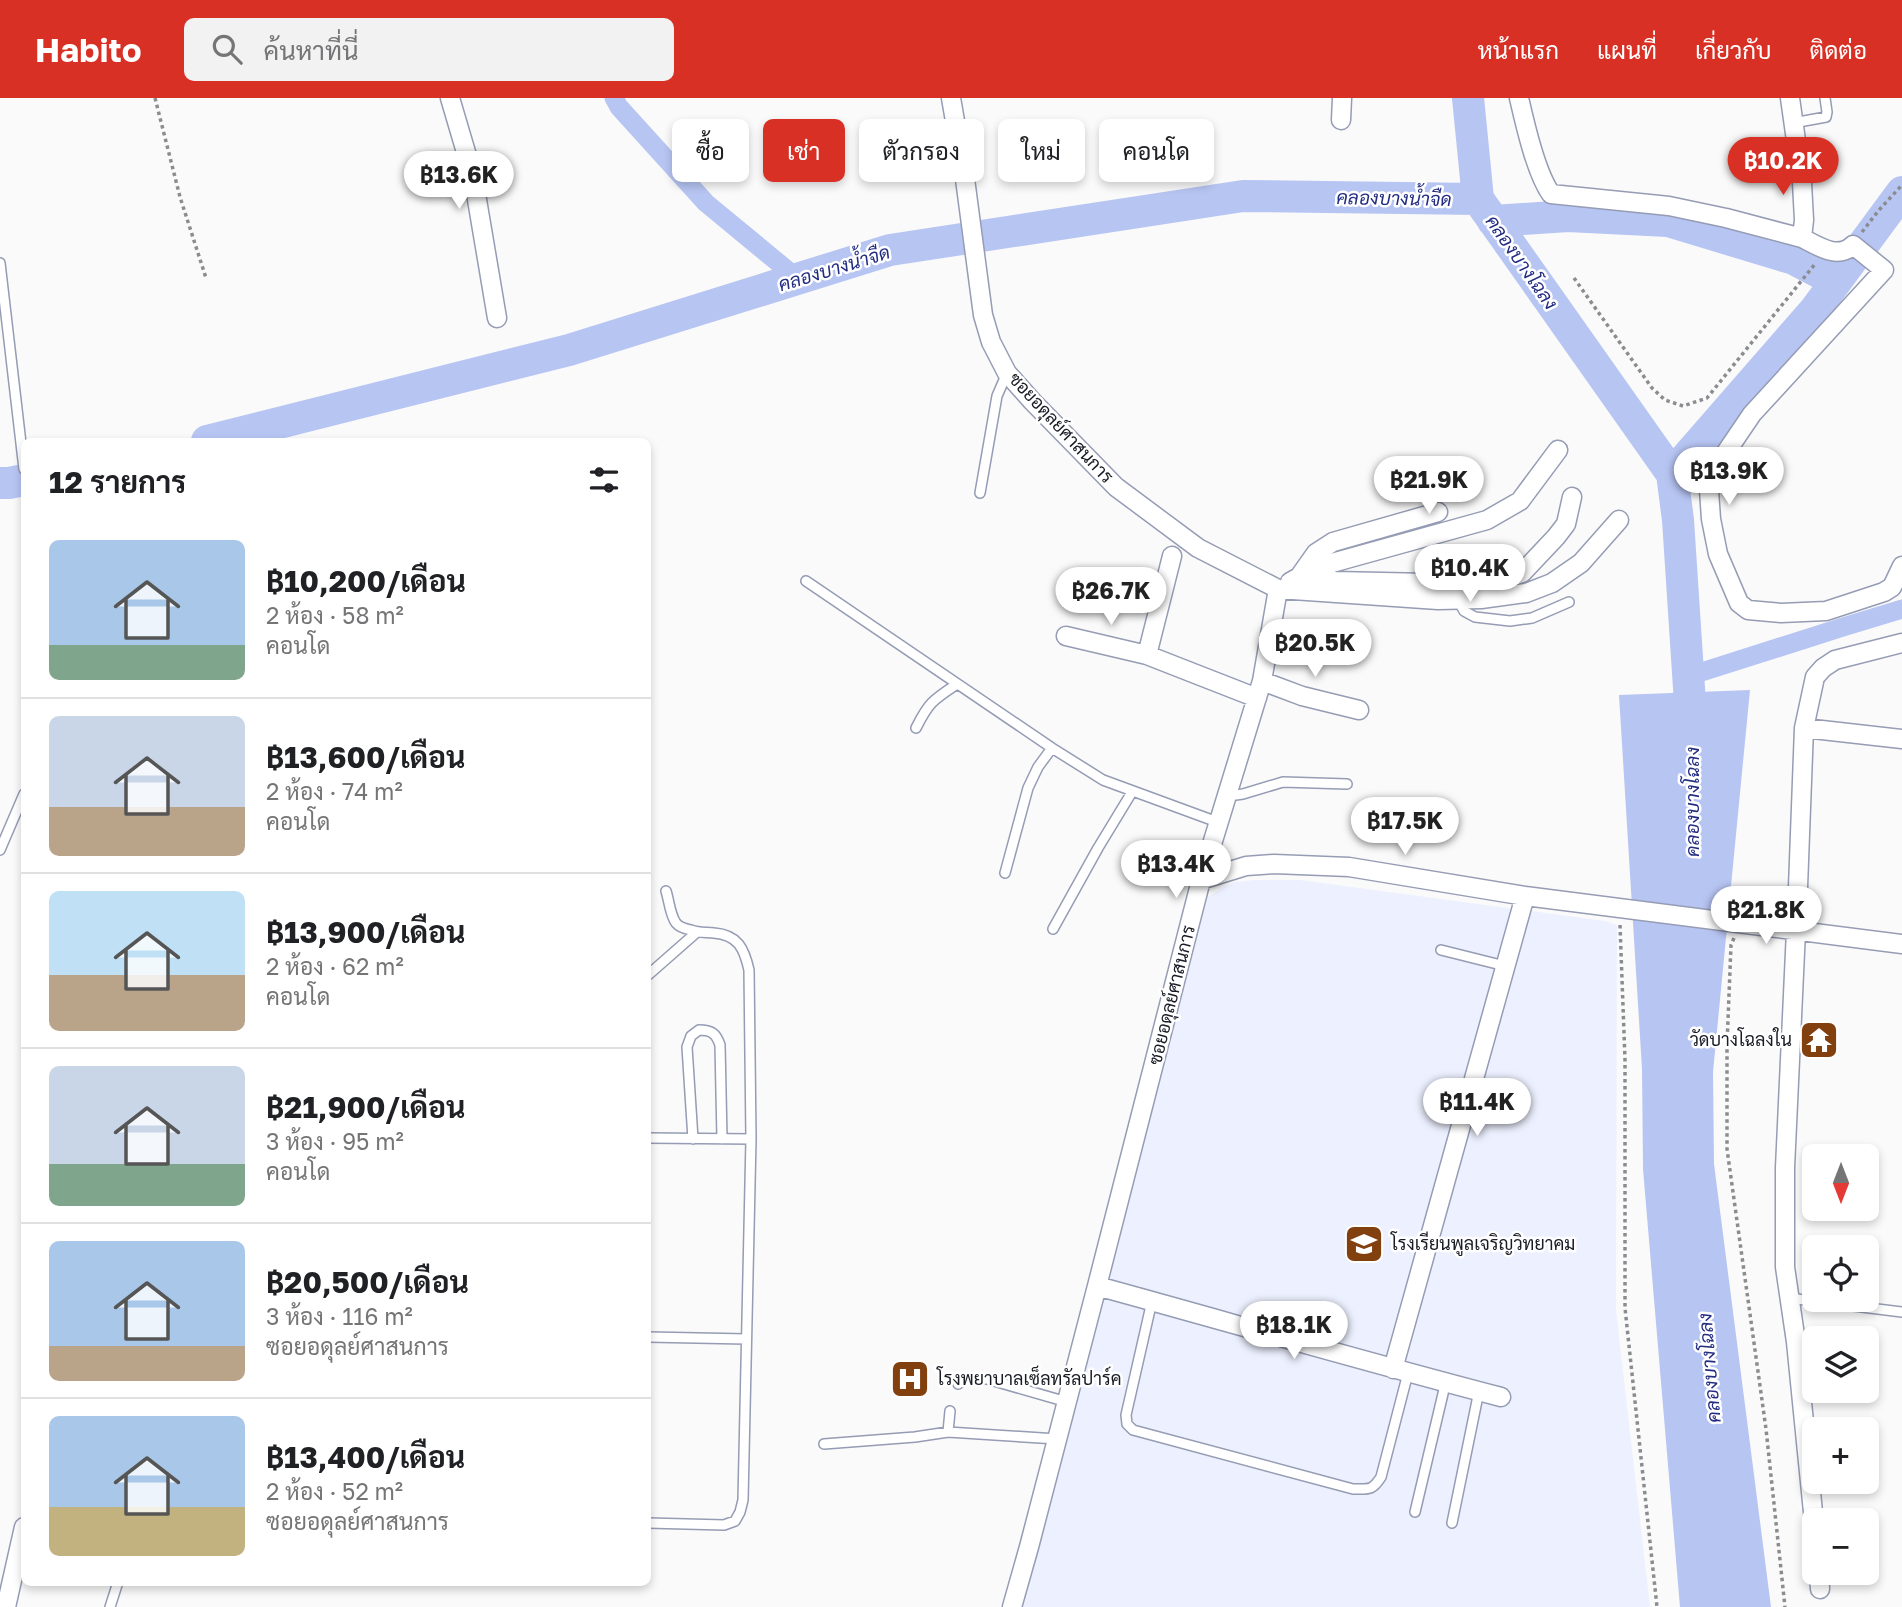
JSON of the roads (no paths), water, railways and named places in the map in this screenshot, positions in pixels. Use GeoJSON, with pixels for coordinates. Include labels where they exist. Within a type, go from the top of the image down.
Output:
{"type":"FeatureCollection","features":[{"type":"Feature","properties":{"kind":"street"},"geometry":{"type":"LineString","coordinates":[[450,98],[473,177],[497,318]]}},
{"type":"Feature","properties":{"kind":"street","name":"ซอยอดุลย์ศาสนการ"},"geometry":{"type":"LineString","coordinates":[[951,98],[983,315],[991,342],[1007,373],[1116,487],[1198,548],[1278,589],[1259,690],[1201,880],[1012,1607]]}},
{"type":"Feature","properties":{"kind":"street"},"geometry":{"type":"LineString","coordinates":[[1341,120],[1342,98]]}},
{"type":"Feature","properties":{"kind":"street"},"geometry":{"type":"LineString","coordinates":[[1519,98],[1537,162],[1551,194],[1669,206],[1802,238],[1832,253],[1856,247],[1884,270],[1752,414],[1712,473],[1710,509],[1718,554],[1739,603],[1748,610],[1781,613],[1826,611],[1884,593],[1892,587],[1902,567]]}},
{"type":"Feature","properties":{"kind":"street"},"geometry":{"type":"LineString","coordinates":[[1790,98],[1802,183],[1802,238]]}},
{"type":"Feature","properties":{"kind":"street"},"geometry":{"type":"LineString","coordinates":[[1320,579],[1329,564],[1487,520],[1520,501],[1559,450]]}},
{"type":"Feature","properties":{"kind":"street"},"geometry":{"type":"LineString","coordinates":[[1298,577],[1476,584],[1505,579],[1522,573],[1556,537],[1566,524],[1572,497]]}},
{"type":"Feature","properties":{"kind":"street"},"geometry":{"type":"LineString","coordinates":[[1278,589],[1298,577],[1316,553],[1333,542],[1438,512]]}},
{"type":"Feature","properties":{"kind":"street"},"geometry":{"type":"LineString","coordinates":[[1278,589],[1458,600],[1526,593],[1552,583],[1581,564],[1619,520]]}},
{"type":"Feature","properties":{"kind":"street"},"geometry":{"type":"LineString","coordinates":[[1147,655],[1172,556]]}},
{"type":"Feature","properties":{"kind":"street"},"geometry":{"type":"LineString","coordinates":[[1066,636],[1147,655],[1259,690],[1302,696],[1359,710]]}},
{"type":"Feature","properties":{"kind":"street"},"geometry":{"type":"LineString","coordinates":[[1813,1508],[1796,1342],[1785,1267],[1785,1168],[1804,729],[1815,677],[1823,668],[1835,660],[1902,643]]}},
{"type":"Feature","properties":{"kind":"street"},"geometry":{"type":"LineString","coordinates":[[1804,729],[1902,738]]}},
{"type":"Feature","properties":{"kind":"street"},"geometry":{"type":"LineString","coordinates":[[1201,880],[1246,866],[1274,864],[1349,867],[1525,896],[1902,944]]}},
{"type":"Feature","properties":{"kind":"street"},"geometry":{"type":"LineString","coordinates":[[1400,1371],[1525,896]]}},
{"type":"Feature","properties":{"kind":"street"},"geometry":{"type":"LineString","coordinates":[[1097,1286],[1500,1397]]}},
{"type":"Feature","properties":{"kind":"street"},"geometry":{"type":"LineString","coordinates":[[6,1607],[21,1540]]}},
{"type":"Feature","properties":{"kind":"lane"},"geometry":{"type":"LineString","coordinates":[[1794,123],[1826,117],[1825,98]]}},
{"type":"Feature","properties":{"kind":"lane"},"geometry":{"type":"LineString","coordinates":[[0,263],[21,443]]}},
{"type":"Feature","properties":{"kind":"lane"},"geometry":{"type":"LineString","coordinates":[[980,493],[991,421],[997,396],[1007,373]]}},
{"type":"Feature","properties":{"kind":"lane"},"geometry":{"type":"LineString","coordinates":[[806,581],[1103,780],[1220,823]]}},
{"type":"Feature","properties":{"kind":"lane"},"geometry":{"type":"LineString","coordinates":[[1458,600],[1464,611],[1475,617],[1510,621],[1532,618],[1569,602]]}},
{"type":"Feature","properties":{"kind":"lane"},"geometry":{"type":"LineString","coordinates":[[916,728],[926,707],[957,684]]}},
{"type":"Feature","properties":{"kind":"lane"},"geometry":{"type":"LineString","coordinates":[[1005,873],[1028,788],[1038,767],[1052,748]]}},
{"type":"Feature","properties":{"kind":"lane"},"geometry":{"type":"LineString","coordinates":[[1228,796],[1283,782],[1347,784]]}},
{"type":"Feature","properties":{"kind":"lane"},"geometry":{"type":"LineString","coordinates":[[1053,929],[1132,792]]}},
{"type":"Feature","properties":{"kind":"lane"},"geometry":{"type":"LineString","coordinates":[[0,850],[21,801]]}},
{"type":"Feature","properties":{"kind":"lane"},"geometry":{"type":"LineString","coordinates":[[651,1524],[724,1525],[735,1521],[743,1500],[751,1139],[749,970],[745,953],[730,937],[697,932],[677,924],[666,891]]}},
{"type":"Feature","properties":{"kind":"lane"},"geometry":{"type":"LineString","coordinates":[[651,972],[697,932]]}},
{"type":"Feature","properties":{"kind":"lane"},"geometry":{"type":"LineString","coordinates":[[1441,950],[1505,966]]}},
{"type":"Feature","properties":{"kind":"lane"},"geometry":{"type":"LineString","coordinates":[[693,1139],[687,1047],[691,1036],[699,1030],[709,1030],[717,1036],[720,1045],[722,1139]]}},
{"type":"Feature","properties":{"kind":"lane"},"geometry":{"type":"LineString","coordinates":[[651,1138],[751,1139]]}},
{"type":"Feature","properties":{"kind":"lane"},"geometry":{"type":"LineString","coordinates":[[1788,1298],[1802,1299]]}},
{"type":"Feature","properties":{"kind":"lane"},"geometry":{"type":"LineString","coordinates":[[1153,1301],[1126,1415],[1127,1424],[1133,1430],[1353,1489],[1370,1489],[1381,1477],[1400,1371]]}},
{"type":"Feature","properties":{"kind":"lane"},"geometry":{"type":"LineString","coordinates":[[1879,1308],[1902,1312]]}},
{"type":"Feature","properties":{"kind":"lane"},"geometry":{"type":"LineString","coordinates":[[651,1337],[746,1339]]}},
{"type":"Feature","properties":{"kind":"lane"},"geometry":{"type":"LineString","coordinates":[[958,1384],[965,1378],[987,1378],[1067,1402]]}},
{"type":"Feature","properties":{"kind":"lane"},"geometry":{"type":"LineString","coordinates":[[1415,1513],[1446,1381]]}},
{"type":"Feature","properties":{"kind":"lane"},"geometry":{"type":"LineString","coordinates":[[1452,1522],[1479,1391]]}},
{"type":"Feature","properties":{"kind":"lane"},"geometry":{"type":"LineString","coordinates":[[948,1432],[950,1411]]}},
{"type":"Feature","properties":{"kind":"lane"},"geometry":{"type":"LineString","coordinates":[[824,1444],[948,1432],[1057,1439]]}},
{"type":"Feature","properties":{"kind":"lane"},"geometry":{"type":"LineString","coordinates":[[110,1607],[117,1586]]}},
{"type":"Feature","properties":{"kind":"water"},"geometry":{"type":"Polygon","coordinates":[[[1750,690],[1713,1072],[1714,1164],[1771,1607],[1680,1607],[1643,1169],[1642,1069],[1619,695],[1750,690]]]}},
{"type":"Feature","properties":{"kind":"waterway"},"geometry":{"type":"LineString","coordinates":[[614,98],[619,107],[706,203],[798,279]]}},
{"type":"Feature","properties":{"kind":"waterway","name":"คลองบางโฉลง"},"geometry":{"type":"LineString","coordinates":[[1468,98],[1478,199],[1672,474],[1678,520],[1692,734]]}},
{"type":"Feature","properties":{"kind":"waterway"},"geometry":{"type":"LineString","coordinates":[[1672,474],[1815,310],[1902,192]]}},
{"type":"Feature","properties":{"kind":"waterway","name":"คลองบางน้ำจืด"},"geometry":{"type":"LineString","coordinates":[[219,438],[569,350],[890,250],[1243,196],[1478,199]]}},
{"type":"Feature","properties":{"kind":"waterway"},"geometry":{"type":"LineString","coordinates":[[1493,221],[1568,216],[1668,221],[1794,259],[1836,281]]}},
{"type":"Feature","properties":{"kind":"waterway","name":"คลองบางน้ำจืด"},"geometry":{"type":"LineString","coordinates":[[0,483],[21,481]]}},
{"type":"Feature","properties":{"kind":"waterway"},"geometry":{"type":"LineString","coordinates":[[1689,676],[1902,609]]}},
{"type":"Feature","properties":{"kind":"place","name":"วัดบางโฉลงใน"},"geometry":{"type":"Point","coordinates":[1819,1040]}},
{"type":"Feature","properties":{"kind":"place","name":"โรงเรียนพูลเจริญวิทยาคม"},"geometry":{"type":"Point","coordinates":[1364,1244]}},
{"type":"Feature","properties":{"kind":"place","name":"โรงพยาบาลเซ็ลทรัลปาร์ค"},"geometry":{"type":"Point","coordinates":[910,1379]}}]}
